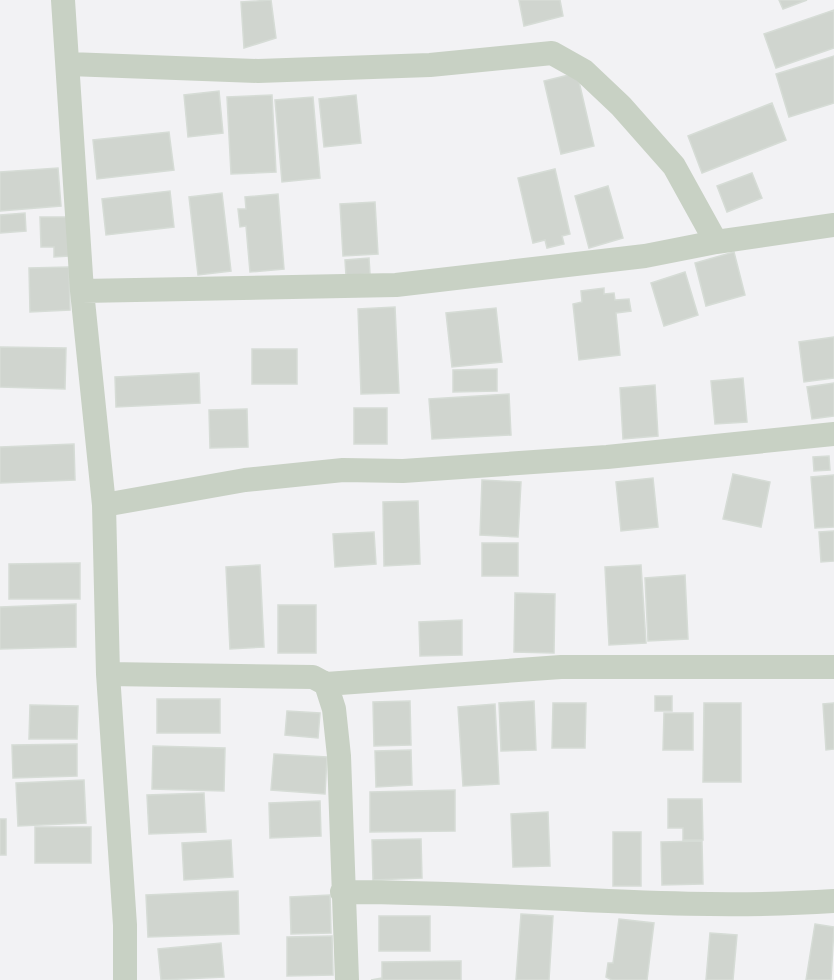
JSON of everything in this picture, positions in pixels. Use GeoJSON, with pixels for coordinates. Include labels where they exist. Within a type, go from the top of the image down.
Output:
{"type":"FeatureCollection","features":[{"type":"Feature","properties":{"kind":"street"},"geometry":{"type":"LineString","coordinates":[[63,0],[69,64],[82,291],[104,505],[108,674],[125,925],[125,980]]}},
{"type":"Feature","properties":{"kind":"street"},"geometry":{"type":"LineString","coordinates":[[69,64],[258,71],[430,65],[552,53],[584,71],[621,106],[675,166],[716,242]]}},
{"type":"Feature","properties":{"kind":"street"},"geometry":{"type":"LineString","coordinates":[[82,291],[396,285],[645,256],[716,242],[834,225]]}},
{"type":"Feature","properties":{"kind":"street"},"geometry":{"type":"LineString","coordinates":[[104,505],[278,476],[343,470],[403,471],[607,458],[834,434]]}},
{"type":"Feature","properties":{"kind":"street"},"geometry":{"type":"LineString","coordinates":[[108,674],[313,678],[326,684],[561,667],[834,667]]}},
{"type":"Feature","properties":{"kind":"street"},"geometry":{"type":"LineString","coordinates":[[326,684],[334,709],[339,756],[342,892],[347,980]]}},
{"type":"Feature","properties":{"kind":"street"},"geometry":{"type":"LineString","coordinates":[[342,892],[432,891],[642,903],[785,904],[834,901]]}},
{"type":"Feature","properties":{"kind":"building"},"geometry":{"type":"Polygon","coordinates":[[[271,0],[276,38],[244,48],[241,2],[271,0]]]}},
{"type":"Feature","properties":{"kind":"building"},"geometry":{"type":"Polygon","coordinates":[[[519,0],[560,0],[563,16],[524,26],[519,0]]]}},
{"type":"Feature","properties":{"kind":"building"},"geometry":{"type":"Polygon","coordinates":[[[779,0],[807,0],[783,9],[779,0]]]}},
{"type":"Feature","properties":{"kind":"building"},"geometry":{"type":"Polygon","coordinates":[[[834,10],[834,48],[776,68],[764,34],[834,10]]]}},
{"type":"Feature","properties":{"kind":"building"},"geometry":{"type":"Polygon","coordinates":[[[834,56],[834,103],[789,117],[776,74],[834,56]]]}},
{"type":"Feature","properties":{"kind":"building"},"geometry":{"type":"Polygon","coordinates":[[[577,73],[594,146],[561,154],[544,81],[577,73]]]}},
{"type":"Feature","properties":{"kind":"building"},"geometry":{"type":"Polygon","coordinates":[[[219,91],[223,133],[188,137],[184,95],[219,91]]]}},
{"type":"Feature","properties":{"kind":"building"},"geometry":{"type":"Polygon","coordinates":[[[272,95],[276,172],[231,174],[227,97],[272,95]]]}},
{"type":"Feature","properties":{"kind":"building"},"geometry":{"type":"Polygon","coordinates":[[[356,95],[361,143],[324,147],[319,99],[356,95]]]}},
{"type":"Feature","properties":{"kind":"building"},"geometry":{"type":"Polygon","coordinates":[[[313,97],[320,178],[282,182],[275,100],[313,97]]]}},
{"type":"Feature","properties":{"kind":"building"},"geometry":{"type":"Polygon","coordinates":[[[772,103],[786,140],[702,173],[688,136],[772,103]]]}},
{"type":"Feature","properties":{"kind":"building"},"geometry":{"type":"Polygon","coordinates":[[[169,132],[174,170],[97,179],[93,140],[169,132]]]}},
{"type":"Feature","properties":{"kind":"building"},"geometry":{"type":"Polygon","coordinates":[[[58,168],[61,206],[0,211],[0,172],[58,168]]]}},
{"type":"Feature","properties":{"kind":"building"},"geometry":{"type":"Polygon","coordinates":[[[555,169],[570,234],[562,236],[564,244],[547,248],[545,240],[533,243],[518,178],[555,169]]]}},
{"type":"Feature","properties":{"kind":"building"},"geometry":{"type":"Polygon","coordinates":[[[752,173],[762,198],[727,212],[717,186],[752,173]]]}},
{"type":"Feature","properties":{"kind":"building"},"geometry":{"type":"Polygon","coordinates":[[[608,186],[623,238],[589,248],[575,196],[608,186]]]}},
{"type":"Feature","properties":{"kind":"building"},"geometry":{"type":"Polygon","coordinates":[[[170,191],[174,227],[106,235],[102,199],[170,191]]]}},
{"type":"Feature","properties":{"kind":"building"},"geometry":{"type":"Polygon","coordinates":[[[222,193],[231,271],[198,275],[189,197],[222,193]]]}},
{"type":"Feature","properties":{"kind":"building"},"geometry":{"type":"Polygon","coordinates":[[[278,194],[284,269],[250,272],[246,226],[240,227],[238,209],[246,209],[245,197],[278,194]]]}},
{"type":"Feature","properties":{"kind":"building"},"geometry":{"type":"Polygon","coordinates":[[[375,202],[378,254],[343,256],[340,204],[375,202]]]}},
{"type":"Feature","properties":{"kind":"building"},"geometry":{"type":"Polygon","coordinates":[[[25,213],[26,231],[0,233],[0,215],[25,213]]]}},
{"type":"Feature","properties":{"kind":"building"},"geometry":{"type":"Polygon","coordinates":[[[40,217],[68,217],[69,256],[54,257],[54,247],[41,247],[40,217]]]}},
{"type":"Feature","properties":{"kind":"building"},"geometry":{"type":"Polygon","coordinates":[[[734,252],[745,295],[706,306],[695,263],[734,252]]]}},
{"type":"Feature","properties":{"kind":"building"},"geometry":{"type":"Polygon","coordinates":[[[369,258],[370,274],[346,276],[345,260],[369,258]]]}},
{"type":"Feature","properties":{"kind":"building"},"geometry":{"type":"Polygon","coordinates":[[[69,267],[70,310],[30,312],[29,268],[69,267]]]}},
{"type":"Feature","properties":{"kind":"building"},"geometry":{"type":"Polygon","coordinates":[[[685,272],[698,315],[664,326],[651,283],[685,272]]]}},
{"type":"Feature","properties":{"kind":"building"},"geometry":{"type":"Polygon","coordinates":[[[604,288],[604,294],[614,293],[615,300],[629,299],[631,311],[616,313],[620,355],[579,360],[573,304],[582,302],[581,291],[604,288]]]}},
{"type":"Feature","properties":{"kind":"building"},"geometry":{"type":"Polygon","coordinates":[[[395,307],[399,393],[361,394],[358,309],[395,307]]]}},
{"type":"Feature","properties":{"kind":"building"},"geometry":{"type":"Polygon","coordinates":[[[496,308],[502,362],[452,367],[446,313],[496,308]]]}},
{"type":"Feature","properties":{"kind":"building"},"geometry":{"type":"Polygon","coordinates":[[[834,337],[834,378],[804,382],[799,342],[834,337]]]}},
{"type":"Feature","properties":{"kind":"building"},"geometry":{"type":"Polygon","coordinates":[[[0,347],[66,348],[65,389],[0,387],[0,347]]]}},
{"type":"Feature","properties":{"kind":"building"},"geometry":{"type":"Polygon","coordinates":[[[252,349],[297,349],[297,384],[252,384],[252,349]]]}},
{"type":"Feature","properties":{"kind":"building"},"geometry":{"type":"Polygon","coordinates":[[[497,369],[497,391],[453,392],[453,370],[497,369]]]}},
{"type":"Feature","properties":{"kind":"building"},"geometry":{"type":"Polygon","coordinates":[[[199,373],[200,403],[116,407],[115,377],[199,373]]]}},
{"type":"Feature","properties":{"kind":"building"},"geometry":{"type":"Polygon","coordinates":[[[743,378],[747,422],[715,424],[711,381],[743,378]]]}},
{"type":"Feature","properties":{"kind":"building"},"geometry":{"type":"Polygon","coordinates":[[[834,383],[834,416],[812,419],[807,387],[834,383]]]}},
{"type":"Feature","properties":{"kind":"building"},"geometry":{"type":"Polygon","coordinates":[[[655,385],[658,436],[623,439],[620,388],[655,385]]]}},
{"type":"Feature","properties":{"kind":"building"},"geometry":{"type":"Polygon","coordinates":[[[509,394],[511,435],[432,439],[429,399],[509,394]]]}},
{"type":"Feature","properties":{"kind":"building"},"geometry":{"type":"Polygon","coordinates":[[[354,408],[387,408],[387,444],[354,444],[354,408]]]}},
{"type":"Feature","properties":{"kind":"building"},"geometry":{"type":"Polygon","coordinates":[[[247,409],[248,447],[210,448],[209,410],[247,409]]]}},
{"type":"Feature","properties":{"kind":"building"},"geometry":{"type":"Polygon","coordinates":[[[74,444],[75,480],[0,483],[0,447],[74,444]]]}},
{"type":"Feature","properties":{"kind":"building"},"geometry":{"type":"Polygon","coordinates":[[[829,456],[830,470],[814,471],[813,457],[829,456]]]}},
{"type":"Feature","properties":{"kind":"building"},"geometry":{"type":"Polygon","coordinates":[[[733,474],[770,482],[761,527],[723,519],[733,474]]]}},
{"type":"Feature","properties":{"kind":"building"},"geometry":{"type":"Polygon","coordinates":[[[834,475],[834,527],[815,528],[811,477],[834,475]]]}},
{"type":"Feature","properties":{"kind":"building"},"geometry":{"type":"Polygon","coordinates":[[[653,478],[658,527],[621,531],[616,482],[653,478]]]}},
{"type":"Feature","properties":{"kind":"building"},"geometry":{"type":"Polygon","coordinates":[[[482,480],[521,482],[518,537],[480,535],[482,480]]]}},
{"type":"Feature","properties":{"kind":"building"},"geometry":{"type":"Polygon","coordinates":[[[418,501],[420,564],[384,566],[383,502],[418,501]]]}},
{"type":"Feature","properties":{"kind":"building"},"geometry":{"type":"Polygon","coordinates":[[[834,531],[834,561],[821,562],[819,532],[834,531]]]}},
{"type":"Feature","properties":{"kind":"building"},"geometry":{"type":"Polygon","coordinates":[[[374,532],[376,564],[335,567],[333,534],[374,532]]]}},
{"type":"Feature","properties":{"kind":"building"},"geometry":{"type":"Polygon","coordinates":[[[482,543],[518,543],[518,576],[482,576],[482,543]]]}},
{"type":"Feature","properties":{"kind":"building"},"geometry":{"type":"Polygon","coordinates":[[[80,563],[80,599],[9,599],[9,564],[80,563]]]}},
{"type":"Feature","properties":{"kind":"building"},"geometry":{"type":"Polygon","coordinates":[[[260,565],[264,647],[230,649],[226,567],[260,565]]]}},
{"type":"Feature","properties":{"kind":"building"},"geometry":{"type":"Polygon","coordinates":[[[641,565],[646,643],[609,645],[605,567],[641,565]]]}},
{"type":"Feature","properties":{"kind":"building"},"geometry":{"type":"Polygon","coordinates":[[[685,575],[688,639],[648,641],[645,578],[685,575]]]}},
{"type":"Feature","properties":{"kind":"building"},"geometry":{"type":"Polygon","coordinates":[[[515,593],[555,594],[554,653],[514,652],[515,593]]]}},
{"type":"Feature","properties":{"kind":"building"},"geometry":{"type":"Polygon","coordinates":[[[76,604],[76,647],[0,649],[0,607],[76,604]]]}},
{"type":"Feature","properties":{"kind":"building"},"geometry":{"type":"Polygon","coordinates":[[[278,605],[316,605],[316,653],[278,653],[278,605]]]}},
{"type":"Feature","properties":{"kind":"building"},"geometry":{"type":"Polygon","coordinates":[[[462,620],[462,655],[420,656],[419,622],[462,620]]]}},
{"type":"Feature","properties":{"kind":"building"},"geometry":{"type":"Polygon","coordinates":[[[655,696],[672,696],[672,711],[655,711],[655,696]]]}},
{"type":"Feature","properties":{"kind":"building"},"geometry":{"type":"Polygon","coordinates":[[[157,699],[220,699],[220,733],[157,733],[157,699]]]}},
{"type":"Feature","properties":{"kind":"building"},"geometry":{"type":"Polygon","coordinates":[[[410,701],[411,745],[374,746],[373,702],[410,701]]]}},
{"type":"Feature","properties":{"kind":"building"},"geometry":{"type":"Polygon","coordinates":[[[534,701],[536,750],[501,751],[499,703],[534,701]]]}},
{"type":"Feature","properties":{"kind":"building"},"geometry":{"type":"Polygon","coordinates":[[[553,703],[586,703],[585,748],[552,748],[553,703]]]}},
{"type":"Feature","properties":{"kind":"building"},"geometry":{"type":"Polygon","coordinates":[[[704,703],[741,703],[741,782],[703,782],[704,703]]]}},
{"type":"Feature","properties":{"kind":"building"},"geometry":{"type":"Polygon","coordinates":[[[834,703],[834,749],[826,750],[823,704],[834,703]]]}},
{"type":"Feature","properties":{"kind":"building"},"geometry":{"type":"Polygon","coordinates":[[[495,704],[499,784],[463,786],[458,707],[495,704]]]}},
{"type":"Feature","properties":{"kind":"building"},"geometry":{"type":"Polygon","coordinates":[[[30,705],[78,706],[77,739],[29,739],[30,705]]]}},
{"type":"Feature","properties":{"kind":"building"},"geometry":{"type":"Polygon","coordinates":[[[287,711],[320,713],[318,738],[285,735],[287,711]]]}},
{"type":"Feature","properties":{"kind":"building"},"geometry":{"type":"Polygon","coordinates":[[[664,713],[693,713],[693,750],[663,750],[664,713]]]}},
{"type":"Feature","properties":{"kind":"building"},"geometry":{"type":"Polygon","coordinates":[[[77,744],[77,776],[13,778],[12,745],[77,744]]]}},
{"type":"Feature","properties":{"kind":"building"},"geometry":{"type":"Polygon","coordinates":[[[153,746],[225,748],[224,791],[152,789],[153,746]]]}},
{"type":"Feature","properties":{"kind":"building"},"geometry":{"type":"Polygon","coordinates":[[[411,750],[412,785],[376,787],[375,751],[411,750]]]}},
{"type":"Feature","properties":{"kind":"building"},"geometry":{"type":"Polygon","coordinates":[[[274,754],[327,757],[325,794],[271,790],[274,754]]]}},
{"type":"Feature","properties":{"kind":"building"},"geometry":{"type":"Polygon","coordinates":[[[84,780],[86,823],[18,826],[16,783],[84,780]]]}},
{"type":"Feature","properties":{"kind":"building"},"geometry":{"type":"Polygon","coordinates":[[[455,790],[455,831],[370,832],[370,792],[455,790]]]}},
{"type":"Feature","properties":{"kind":"building"},"geometry":{"type":"Polygon","coordinates":[[[204,793],[206,832],[149,834],[147,795],[204,793]]]}},
{"type":"Feature","properties":{"kind":"building"},"geometry":{"type":"Polygon","coordinates":[[[668,799],[702,799],[703,840],[683,840],[683,828],[668,828],[668,799]]]}},
{"type":"Feature","properties":{"kind":"building"},"geometry":{"type":"Polygon","coordinates":[[[320,801],[321,836],[270,838],[269,803],[320,801]]]}},
{"type":"Feature","properties":{"kind":"building"},"geometry":{"type":"Polygon","coordinates":[[[548,812],[550,866],[513,867],[511,814],[548,812]]]}},
{"type":"Feature","properties":{"kind":"building"},"geometry":{"type":"Polygon","coordinates":[[[0,819],[6,819],[6,855],[0,855],[0,819]]]}},
{"type":"Feature","properties":{"kind":"building"},"geometry":{"type":"Polygon","coordinates":[[[35,827],[91,827],[91,863],[35,863],[35,827]]]}},
{"type":"Feature","properties":{"kind":"building"},"geometry":{"type":"Polygon","coordinates":[[[613,832],[641,832],[641,886],[613,886],[613,832]]]}},
{"type":"Feature","properties":{"kind":"building"},"geometry":{"type":"Polygon","coordinates":[[[421,839],[422,878],[373,880],[372,840],[421,839]]]}},
{"type":"Feature","properties":{"kind":"building"},"geometry":{"type":"Polygon","coordinates":[[[231,840],[233,877],[184,880],[182,843],[231,840]]]}},
{"type":"Feature","properties":{"kind":"building"},"geometry":{"type":"Polygon","coordinates":[[[702,841],[703,884],[662,885],[661,842],[702,841]]]}},
{"type":"Feature","properties":{"kind":"building"},"geometry":{"type":"Polygon","coordinates":[[[238,891],[239,934],[148,937],[146,895],[238,891]]]}},
{"type":"Feature","properties":{"kind":"building"},"geometry":{"type":"Polygon","coordinates":[[[330,895],[331,933],[291,934],[290,897],[330,895]]]}},
{"type":"Feature","properties":{"kind":"building"},"geometry":{"type":"Polygon","coordinates":[[[521,914],[553,916],[549,980],[516,980],[521,914]]]}},
{"type":"Feature","properties":{"kind":"building"},"geometry":{"type":"Polygon","coordinates":[[[379,916],[430,916],[430,951],[379,951],[379,916]]]}},
{"type":"Feature","properties":{"kind":"building"},"geometry":{"type":"Polygon","coordinates":[[[619,919],[654,923],[647,980],[612,980],[606,977],[608,963],[613,963],[619,919]]]}},
{"type":"Feature","properties":{"kind":"building"},"geometry":{"type":"Polygon","coordinates":[[[815,924],[834,927],[831,980],[806,980],[815,924]]]}},
{"type":"Feature","properties":{"kind":"building"},"geometry":{"type":"Polygon","coordinates":[[[710,933],[737,935],[733,980],[706,980],[710,933]]]}},
{"type":"Feature","properties":{"kind":"building"},"geometry":{"type":"Polygon","coordinates":[[[332,936],[333,975],[287,976],[287,937],[332,936]]]}},
{"type":"Feature","properties":{"kind":"building"},"geometry":{"type":"Polygon","coordinates":[[[221,943],[224,977],[161,980],[158,949],[221,943]]]}},
{"type":"Feature","properties":{"kind":"building"},"geometry":{"type":"Polygon","coordinates":[[[461,961],[461,980],[371,980],[382,978],[382,962],[461,961]]]}}]}
